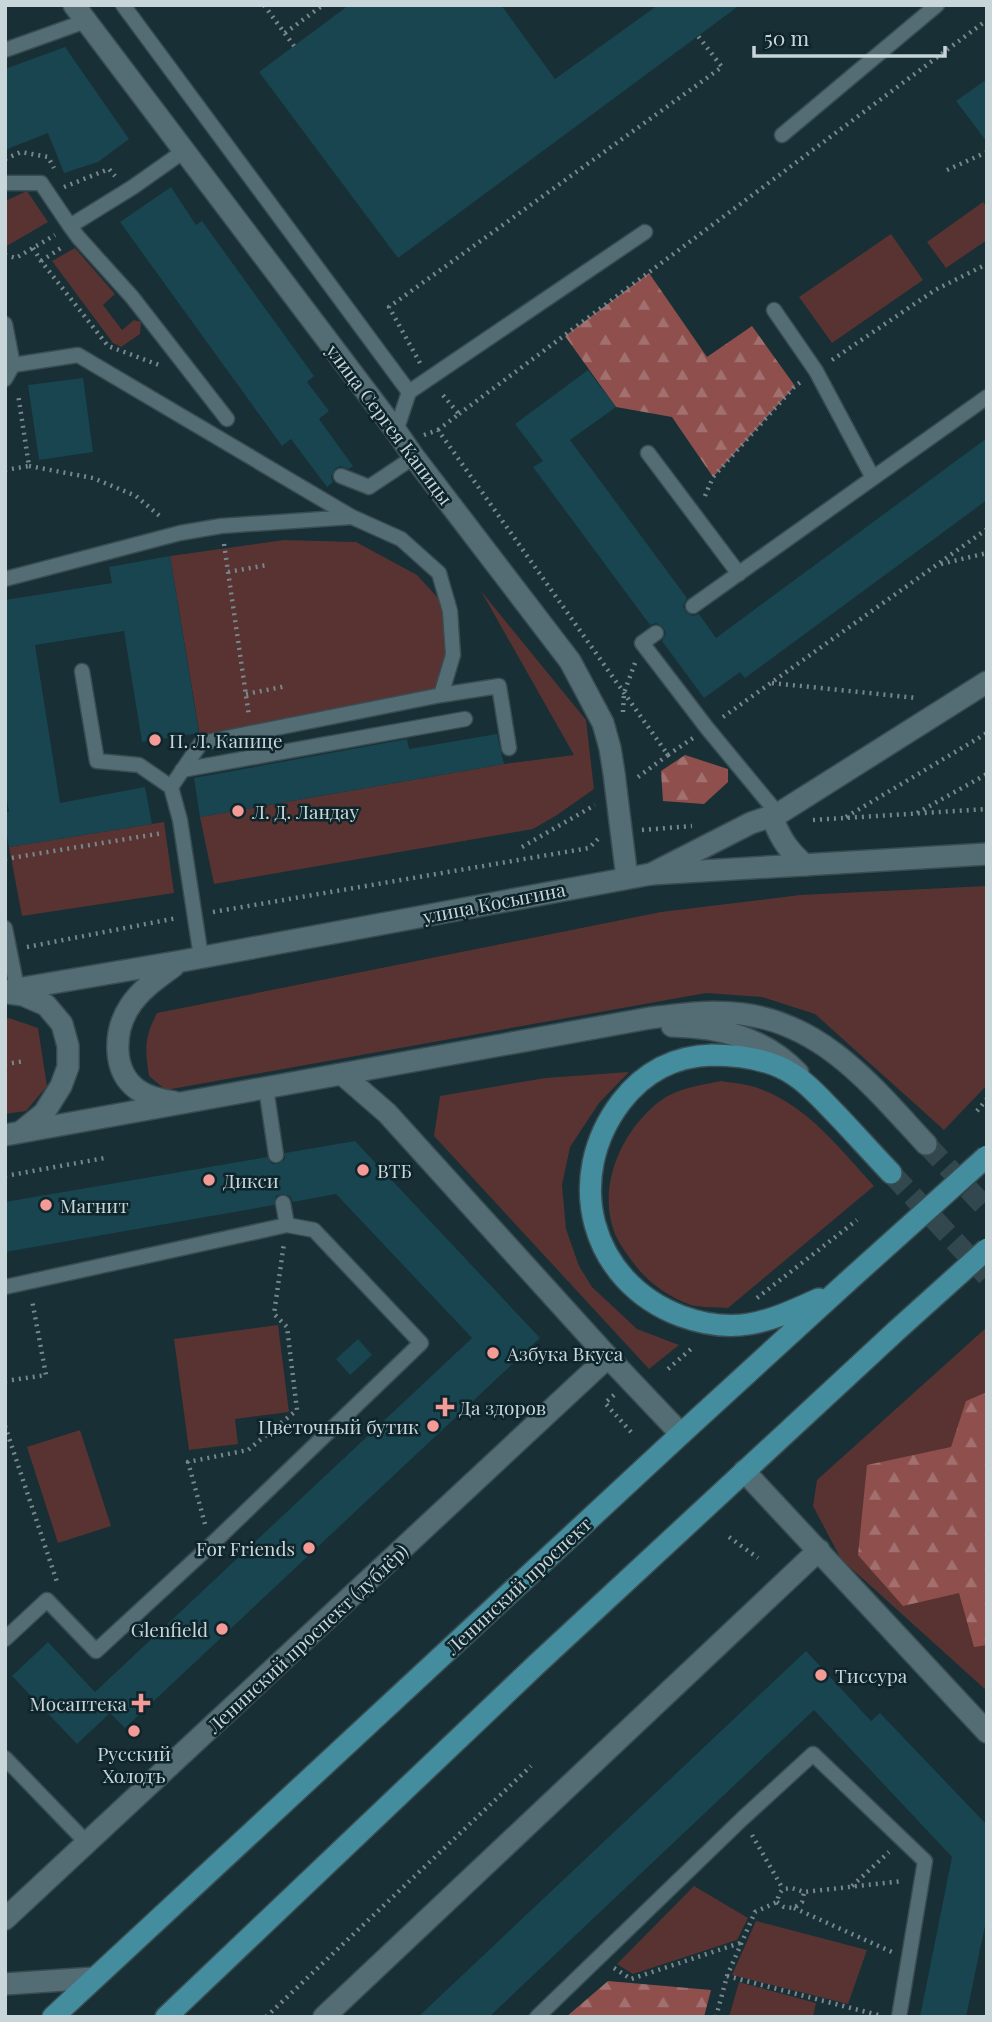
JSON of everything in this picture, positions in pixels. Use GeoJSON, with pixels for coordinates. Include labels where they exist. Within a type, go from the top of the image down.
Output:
{"type":"FeatureCollection","features":[{"type":"Feature","properties":{"kind":"main road","name":"улица Сергея Капицы"},"geometry":{"type":"LineString","coordinates":[[80,13],[570,661],[603,723],[612,760],[627,878]]}},
{"type":"Feature","properties":{"kind":"main road"},"geometry":{"type":"LineString","coordinates":[[651,874],[751,823],[778,814],[987,682]]}},
{"type":"Feature","properties":{"kind":"main road"},"geometry":{"type":"LineString","coordinates":[[778,814],[774,822],[780,837],[788,850],[805,865]]}},
{"type":"Feature","properties":{"kind":"main road","name":"улица Косыгина"},"geometry":{"type":"LineString","coordinates":[[9,990],[89,978],[651,874],[987,854]]}},
{"type":"Feature","properties":{"kind":"main road"},"geometry":{"type":"LineString","coordinates":[[185,1103],[157,1099],[136,1089],[124,1073],[116,1051],[118,1027],[130,1005],[148,985],[191,959]]}},
{"type":"Feature","properties":{"kind":"main road"},"geometry":{"type":"LineString","coordinates":[[9,990],[46,1005],[62,1024],[68,1046],[68,1067],[61,1086],[44,1113],[13,1134]]}},
{"type":"Feature","properties":{"kind":"main road"},"geometry":{"type":"LineString","coordinates":[[13,1134],[650,1018],[713,1012],[766,1018],[812,1037],[835,1052],[926,1144]]}},
{"type":"Feature","properties":{"kind":"main road"},"geometry":{"type":"LineString","coordinates":[[568,1033],[656,1025],[694,1027],[742,1036],[762,1044],[778,1055],[891,1173]]}},
{"type":"Feature","properties":{"kind":"main road"},"geometry":{"type":"LineString","coordinates":[[815,1092],[794,1075],[774,1064],[751,1058],[702,1055],[676,1060],[652,1072],[631,1090],[601,1135],[593,1157],[590,1183],[592,1212],[600,1238],[613,1264],[633,1286],[662,1308],[691,1320],[720,1326],[748,1325],[776,1318],[824,1297],[848,1282]]}},
{"type":"Feature","properties":{"kind":"main road"},"geometry":{"type":"LineString","coordinates":[[342,1074],[387,1113],[681,1434]]}},
{"type":"Feature","properties":{"kind":"main road","name":"Ленинский проспект"},"geometry":{"type":"LineString","coordinates":[[52,2017],[681,1434],[987,1156]]}},
{"type":"Feature","properties":{"kind":"main road"},"geometry":{"type":"LineString","coordinates":[[166,2017],[548,1654],[987,1249]]}},
{"type":"Feature","properties":{"kind":"main road","name":"Ленинский проспект (дублёр)"},"geometry":{"type":"LineString","coordinates":[[5,1919],[608,1357]]}},
{"type":"Feature","properties":{"kind":"main road"},"geometry":{"type":"LineString","coordinates":[[744,1471],[987,1732]]}},
{"type":"Feature","properties":{"kind":"main road"},"geometry":{"type":"LineString","coordinates":[[324,2017],[819,1550]]}},
{"type":"Feature","properties":{"kind":"main road"},"geometry":{"type":"LineString","coordinates":[[967,1710],[987,1723]]}},
{"type":"Feature","properties":{"kind":"main road"},"geometry":{"type":"LineString","coordinates":[[5,1984],[94,1978]]}},
{"type":"Feature","properties":{"kind":"lane"},"geometry":{"type":"LineString","coordinates":[[122,5],[409,392],[404,443],[369,487],[341,476]]}},
{"type":"Feature","properties":{"kind":"lane"},"geometry":{"type":"LineString","coordinates":[[782,135],[937,5]]}},
{"type":"Feature","properties":{"kind":"lane"},"geometry":{"type":"LineString","coordinates":[[5,50],[80,13]]}},
{"type":"Feature","properties":{"kind":"lane"},"geometry":{"type":"LineString","coordinates":[[70,226],[184,151]]}},
{"type":"Feature","properties":{"kind":"lane"},"geometry":{"type":"LineString","coordinates":[[5,183],[41,183],[70,226],[132,297],[227,419]]}},
{"type":"Feature","properties":{"kind":"lane"},"geometry":{"type":"LineString","coordinates":[[409,392],[645,232]]}},
{"type":"Feature","properties":{"kind":"lane"},"geometry":{"type":"LineString","coordinates":[[774,310],[816,371],[873,478]]}},
{"type":"Feature","properties":{"kind":"lane"},"geometry":{"type":"LineString","coordinates":[[5,324],[13,365],[5,379]]}},
{"type":"Feature","properties":{"kind":"lane"},"geometry":{"type":"LineString","coordinates":[[13,365],[78,355],[352,517],[401,538],[439,573],[450,611],[453,655],[442,695]]}},
{"type":"Feature","properties":{"kind":"lane"},"geometry":{"type":"LineString","coordinates":[[693,606],[987,397]]}},
{"type":"Feature","properties":{"kind":"lane"},"geometry":{"type":"LineString","coordinates":[[648,453],[738,574]]}},
{"type":"Feature","properties":{"kind":"lane"},"geometry":{"type":"LineString","coordinates":[[5,579],[180,533],[222,526],[352,517]]}},
{"type":"Feature","properties":{"kind":"lane"},"geometry":{"type":"LineString","coordinates":[[656,634],[642,643],[707,729],[778,814]]}},
{"type":"Feature","properties":{"kind":"lane"},"geometry":{"type":"LineString","coordinates":[[82,671],[97,761],[139,765],[172,787],[195,915],[191,959]]}},
{"type":"Feature","properties":{"kind":"lane"},"geometry":{"type":"LineString","coordinates":[[172,787],[201,743],[499,686],[509,748]]}},
{"type":"Feature","properties":{"kind":"lane"},"geometry":{"type":"LineString","coordinates":[[183,771],[465,719]]}},
{"type":"Feature","properties":{"kind":"lane"},"geometry":{"type":"LineString","coordinates":[[5,928],[10,951],[9,990]]}},
{"type":"Feature","properties":{"kind":"lane"},"geometry":{"type":"LineString","coordinates":[[266,1088],[276,1155]]}},
{"type":"Feature","properties":{"kind":"lane"},"geometry":{"type":"LineString","coordinates":[[284,1203],[287,1225]]}},
{"type":"Feature","properties":{"kind":"lane"},"geometry":{"type":"LineString","coordinates":[[5,1287],[287,1225],[314,1230],[421,1343],[211,1545],[96,1651],[47,1600],[5,1639]]}},
{"type":"Feature","properties":{"kind":"lane"},"geometry":{"type":"LineString","coordinates":[[537,2017],[742,1818],[813,1754],[925,1861],[899,2017]]}},
{"type":"Feature","properties":{"kind":"lane"},"geometry":{"type":"LineString","coordinates":[[5,1758],[87,1843]]}},
{"type":"Feature","properties":{"kind":"path"},"geometry":{"type":"LineString","coordinates":[[264,5],[295,46]]}},
{"type":"Feature","properties":{"kind":"path"},"geometry":{"type":"LineString","coordinates":[[285,33],[323,5]]}},
{"type":"Feature","properties":{"kind":"path"},"geometry":{"type":"LineString","coordinates":[[404,443],[438,430],[987,20]]}},
{"type":"Feature","properties":{"kind":"path"},"geometry":{"type":"LineString","coordinates":[[459,414],[428,378],[389,307],[722,67],[698,36]]}},
{"type":"Feature","properties":{"kind":"path"},"geometry":{"type":"LineString","coordinates":[[5,159],[21,152],[48,157],[63,187],[109,169],[125,191]]}},
{"type":"Feature","properties":{"kind":"path"},"geometry":{"type":"LineString","coordinates":[[947,170],[987,152]]}},
{"type":"Feature","properties":{"kind":"path"},"geometry":{"type":"LineString","coordinates":[[5,256],[16,258],[70,226]]}},
{"type":"Feature","properties":{"kind":"path"},"geometry":{"type":"LineString","coordinates":[[33,248],[108,346],[196,379]]}},
{"type":"Feature","properties":{"kind":"path"},"geometry":{"type":"LineString","coordinates":[[13,365],[29,466]]}},
{"type":"Feature","properties":{"kind":"path"},"geometry":{"type":"LineString","coordinates":[[438,430],[668,755],[987,529]]}},
{"type":"Feature","properties":{"kind":"path"},"geometry":{"type":"LineString","coordinates":[[5,470],[29,466],[93,478],[136,496],[180,533]]}},
{"type":"Feature","properties":{"kind":"path"},"geometry":{"type":"LineString","coordinates":[[222,526],[251,733]]}},
{"type":"Feature","properties":{"kind":"path"},"geometry":{"type":"LineString","coordinates":[[937,565],[987,553]]}},
{"type":"Feature","properties":{"kind":"path"},"geometry":{"type":"LineString","coordinates":[[228,572],[267,565]]}},
{"type":"Feature","properties":{"kind":"path"},"geometry":{"type":"LineString","coordinates":[[771,683],[954,702]]}},
{"type":"Feature","properties":{"kind":"path"},"geometry":{"type":"LineString","coordinates":[[246,694],[287,687]]}},
{"type":"Feature","properties":{"kind":"path"},"geometry":{"type":"LineString","coordinates":[[846,817],[987,733]]}},
{"type":"Feature","properties":{"kind":"path"},"geometry":{"type":"LineString","coordinates":[[916,813],[987,774]]}},
{"type":"Feature","properties":{"kind":"path"},"geometry":{"type":"LineString","coordinates":[[5,859],[181,830]]}},
{"type":"Feature","properties":{"kind":"path"},"geometry":{"type":"LineString","coordinates":[[10,951],[195,915],[589,848],[604,833]]}},
{"type":"Feature","properties":{"kind":"path"},"geometry":{"type":"LineString","coordinates":[[5,1064],[25,1061]]}},
{"type":"Feature","properties":{"kind":"path"},"geometry":{"type":"LineString","coordinates":[[977,1111],[987,1099]]}},
{"type":"Feature","properties":{"kind":"path"},"geometry":{"type":"LineString","coordinates":[[5,1176],[105,1157]]}},
{"type":"Feature","properties":{"kind":"path"},"geometry":{"type":"LineString","coordinates":[[753,1301],[857,1220]]}},
{"type":"Feature","properties":{"kind":"path"},"geometry":{"type":"LineString","coordinates":[[211,1545],[188,1462],[248,1451],[297,1410],[287,1327],[274,1314],[287,1225]]}},
{"type":"Feature","properties":{"kind":"path"},"geometry":{"type":"LineString","coordinates":[[5,1381],[47,1375],[28,1282]]}},
{"type":"Feature","properties":{"kind":"path"},"geometry":{"type":"LineString","coordinates":[[668,1369],[691,1349]]}},
{"type":"Feature","properties":{"kind":"path"},"geometry":{"type":"LineString","coordinates":[[605,1404],[631,1432]]}},
{"type":"Feature","properties":{"kind":"path"},"geometry":{"type":"LineString","coordinates":[[5,1426],[59,1588]]}},
{"type":"Feature","properties":{"kind":"path"},"geometry":{"type":"LineString","coordinates":[[729,1537],[758,1558]]}},
{"type":"Feature","properties":{"kind":"path"},"geometry":{"type":"LineString","coordinates":[[266,2017],[531,1766]]}},
{"type":"Feature","properties":{"kind":"path"},"geometry":{"type":"LineString","coordinates":[[742,1818],[783,1889]]}},
{"type":"Feature","properties":{"kind":"path"},"geometry":{"type":"LineString","coordinates":[[852,1886],[903,1840]]}},
{"type":"Feature","properties":{"kind":"path"},"geometry":{"type":"LineString","coordinates":[[777,1902],[783,1889],[792,1888],[804,1892],[921,1879]]}},
{"type":"Feature","properties":{"kind":"path"},"geometry":{"type":"LineString","coordinates":[[794,1908],[802,1902],[804,1892]]}},
{"type":"Feature","properties":{"kind":"path"},"geometry":{"type":"LineString","coordinates":[[777,1902],[908,1959]]}},
{"type":"Feature","properties":{"kind":"path"},"geometry":{"type":"LineString","coordinates":[[716,2017],[727,1976],[755,1912],[777,1902]]}},
{"type":"Feature","properties":{"kind":"path"},"geometry":{"type":"LineString","coordinates":[[599,1957],[631,1979],[741,1942]]}},
{"type":"Feature","properties":{"kind":"path"},"geometry":{"type":"LineString","coordinates":[[727,1976],[883,2017]]}},
{"type":"Feature","properties":{"kind":"shaded area"},"geometry":{"type":"Polygon","coordinates":[[[27,191],[48,222],[5,247],[5,201],[27,191]]]}},
{"type":"Feature","properties":{"kind":"shaded area"},"geometry":{"type":"Polygon","coordinates":[[[983,202],[987,207],[987,240],[946,268],[927,242],[983,202]]]}},
{"type":"Feature","properties":{"kind":"shaded area"},"geometry":{"type":"Polygon","coordinates":[[[891,234],[923,280],[832,343],[799,297],[891,234]]]}},
{"type":"Feature","properties":{"kind":"shaded area"},"geometry":{"type":"Polygon","coordinates":[[[75,248],[115,294],[103,305],[122,330],[134,320],[141,322],[140,334],[121,347],[113,343],[52,261],[75,248]]]}},
{"type":"Feature","properties":{"kind":"shaded area"},"geometry":{"type":"Polygon","coordinates":[[[284,540],[356,542],[417,575],[450,611],[453,655],[441,695],[201,743],[170,556],[284,540]]]}},
{"type":"Feature","properties":{"kind":"shaded area"},"geometry":{"type":"Polygon","coordinates":[[[481,591],[586,720],[594,789],[533,829],[214,884],[200,817],[504,764],[574,755],[481,591]]]}},
{"type":"Feature","properties":{"kind":"shaded area"},"geometry":{"type":"Polygon","coordinates":[[[164,822],[174,893],[22,916],[9,847],[164,822]]]}},
{"type":"Feature","properties":{"kind":"shaded area"},"geometry":{"type":"Polygon","coordinates":[[[987,886],[987,1085],[944,1130],[815,1014],[762,997],[706,993],[166,1090],[149,1076],[147,1044],[157,1013],[661,912],[800,895],[987,886]]]}},
{"type":"Feature","properties":{"kind":"shaded area"},"geometry":{"type":"Polygon","coordinates":[[[5,1019],[38,1028],[47,1086],[26,1111],[5,1114],[5,1019]]]}},
{"type":"Feature","properties":{"kind":"shaded area"},"geometry":{"type":"Polygon","coordinates":[[[629,1072],[599,1103],[570,1147],[562,1185],[566,1229],[579,1266],[592,1287],[637,1329],[679,1345],[649,1369],[434,1136],[440,1096],[545,1078],[629,1072]]]}},
{"type":"Feature","properties":{"kind":"shaded area"},"geometry":{"type":"Polygon","coordinates":[[[721,1081],[758,1088],[792,1106],[822,1130],[874,1186],[728,1308],[682,1302],[651,1282],[625,1251],[615,1234],[609,1197],[616,1160],[634,1127],[646,1113],[674,1093],[721,1081]]]}},
{"type":"Feature","properties":{"kind":"shaded area"},"geometry":{"type":"Polygon","coordinates":[[[278,1325],[289,1412],[235,1419],[238,1444],[189,1450],[174,1339],[278,1325]]]}},
{"type":"Feature","properties":{"kind":"shaded area"},"geometry":{"type":"Polygon","coordinates":[[[987,1327],[987,1691],[841,1559],[813,1506],[817,1480],[987,1327]]]}},
{"type":"Feature","properties":{"kind":"shaded area"},"geometry":{"type":"Polygon","coordinates":[[[80,1430],[111,1526],[58,1543],[27,1447],[80,1430]]]}},
{"type":"Feature","properties":{"kind":"shaded area"},"geometry":{"type":"Polygon","coordinates":[[[694,1886],[748,1918],[737,1940],[633,1974],[617,1964],[694,1886]]]}},
{"type":"Feature","properties":{"kind":"shaded area"},"geometry":{"type":"Polygon","coordinates":[[[756,1921],[867,1950],[848,2004],[732,1975],[756,1921]]]}},
{"type":"Feature","properties":{"kind":"shaded area"},"geometry":{"type":"Polygon","coordinates":[[[739,1982],[816,2003],[813,2017],[729,2017],[739,1982]]]}},
{"type":"Feature","properties":{"kind":"green space"},"geometry":{"type":"Polygon","coordinates":[[[649,273],[707,357],[752,326],[795,386],[713,477],[672,417],[616,407],[565,336],[649,273]]]}},
{"type":"Feature","properties":{"kind":"green space"},"geometry":{"type":"Polygon","coordinates":[[[685,755],[728,769],[728,782],[704,804],[663,801],[661,771],[685,755]]]}},
{"type":"Feature","properties":{"kind":"green space"},"geometry":{"type":"Polygon","coordinates":[[[987,1392],[987,1645],[974,1647],[959,1593],[903,1606],[858,1555],[867,1465],[951,1447],[966,1401],[987,1392]]]}},
{"type":"Feature","properties":{"kind":"green space"},"geometry":{"type":"Polygon","coordinates":[[[608,1981],[711,1990],[704,2017],[566,2017],[608,1981]]]}},
{"type":"Feature","properties":{"kind":"building"},"geometry":{"type":"Polygon","coordinates":[[[349,5],[501,5],[555,79],[658,5],[740,5],[398,258],[259,72],[349,5]]]}},
{"type":"Feature","properties":{"kind":"building"},"geometry":{"type":"Polygon","coordinates":[[[65,47],[129,139],[98,162],[64,173],[48,133],[5,150],[5,69],[65,47]]]}},
{"type":"Feature","properties":{"kind":"building"},"geometry":{"type":"Polygon","coordinates":[[[987,79],[987,142],[956,101],[987,79]]]}},
{"type":"Feature","properties":{"kind":"building"},"geometry":{"type":"Polygon","coordinates":[[[171,187],[196,225],[202,221],[314,376],[307,382],[329,411],[319,419],[353,466],[349,469],[340,466],[335,469],[331,477],[333,482],[327,487],[291,439],[282,446],[120,222],[171,187]]]}},
{"type":"Feature","properties":{"kind":"building"},"geometry":{"type":"Polygon","coordinates":[[[588,370],[616,407],[570,440],[687,598],[683,606],[686,612],[693,616],[699,614],[716,638],[987,438],[987,500],[745,678],[740,672],[704,698],[662,641],[666,633],[663,627],[656,623],[650,625],[533,467],[543,461],[515,424],[588,370]]]}},
{"type":"Feature","properties":{"kind":"building"},"geometry":{"type":"Polygon","coordinates":[[[83,378],[93,452],[39,460],[28,385],[83,378]]]}},
{"type":"Feature","properties":{"kind":"building"},"geometry":{"type":"Polygon","coordinates":[[[170,556],[199,733],[142,742],[124,631],[35,645],[60,803],[145,787],[152,824],[9,847],[5,825],[5,812],[9,812],[5,786],[5,600],[112,583],[109,567],[170,556]]]}},
{"type":"Feature","properties":{"kind":"building"},"geometry":{"type":"Polygon","coordinates":[[[497,734],[504,764],[200,817],[194,778],[407,739],[409,749],[497,734]]]}},
{"type":"Feature","properties":{"kind":"building"},"geometry":{"type":"Polygon","coordinates":[[[355,1141],[540,1338],[125,1728],[110,1713],[77,1744],[12,1676],[48,1642],[95,1692],[472,1338],[336,1194],[293,1202],[290,1196],[282,1194],[276,1196],[274,1205],[5,1252],[5,1202],[267,1157],[272,1164],[278,1164],[285,1159],[285,1153],[355,1141]]]}},
{"type":"Feature","properties":{"kind":"building"},"geometry":{"type":"Polygon","coordinates":[[[358,1339],[372,1355],[350,1375],[336,1359],[358,1339]]]}},
{"type":"Feature","properties":{"kind":"building"},"geometry":{"type":"Polygon","coordinates":[[[806,1651],[871,1721],[880,1713],[987,1825],[987,1916],[966,2017],[920,2017],[952,1857],[814,1710],[489,2017],[418,2017],[806,1651]]]}},
{"type":"Feature","properties":{"kind":"tunnel"},"geometry":{"type":"LineString","coordinates":[[926,1144],[987,1209]]}},
{"type":"Feature","properties":{"kind":"tunnel"},"geometry":{"type":"LineString","coordinates":[[891,1173],[987,1276]]}},
{"type":"Feature","properties":{"kind":"place","name":"П. Л. Капице"},"geometry":{"type":"Point","coordinates":[155,740]}},
{"type":"Feature","properties":{"kind":"place","name":"Л. Д. Ландау"},"geometry":{"type":"Point","coordinates":[238,811]}},
{"type":"Feature","properties":{"kind":"place","name":"ВТБ"},"geometry":{"type":"Point","coordinates":[363,1170]}},
{"type":"Feature","properties":{"kind":"place","name":"Дикси"},"geometry":{"type":"Point","coordinates":[209,1180]}},
{"type":"Feature","properties":{"kind":"place","name":"Магнит"},"geometry":{"type":"Point","coordinates":[46,1205]}},
{"type":"Feature","properties":{"kind":"place","name":"Азбука Вкуса"},"geometry":{"type":"Point","coordinates":[493,1353]}},
{"type":"Feature","properties":{"kind":"place","name":"Да здоров"},"geometry":{"type":"Point","coordinates":[445,1407]}},
{"type":"Feature","properties":{"kind":"place","name":"Цветочный бутик"},"geometry":{"type":"Point","coordinates":[433,1426]}},
{"type":"Feature","properties":{"kind":"place","name":"For Friends"},"geometry":{"type":"Point","coordinates":[309,1548]}},
{"type":"Feature","properties":{"kind":"place","name":"Glenfield"},"geometry":{"type":"Point","coordinates":[222,1629]}},
{"type":"Feature","properties":{"kind":"place","name":"Тиссура"},"geometry":{"type":"Point","coordinates":[821,1675]}},
{"type":"Feature","properties":{"kind":"place","name":"Мосаптека"},"geometry":{"type":"Point","coordinates":[141,1703]}},
{"type":"Feature","properties":{"kind":"place","name":"Русский Холодъ"},"geometry":{"type":"Point","coordinates":[134,1731]}}]}
